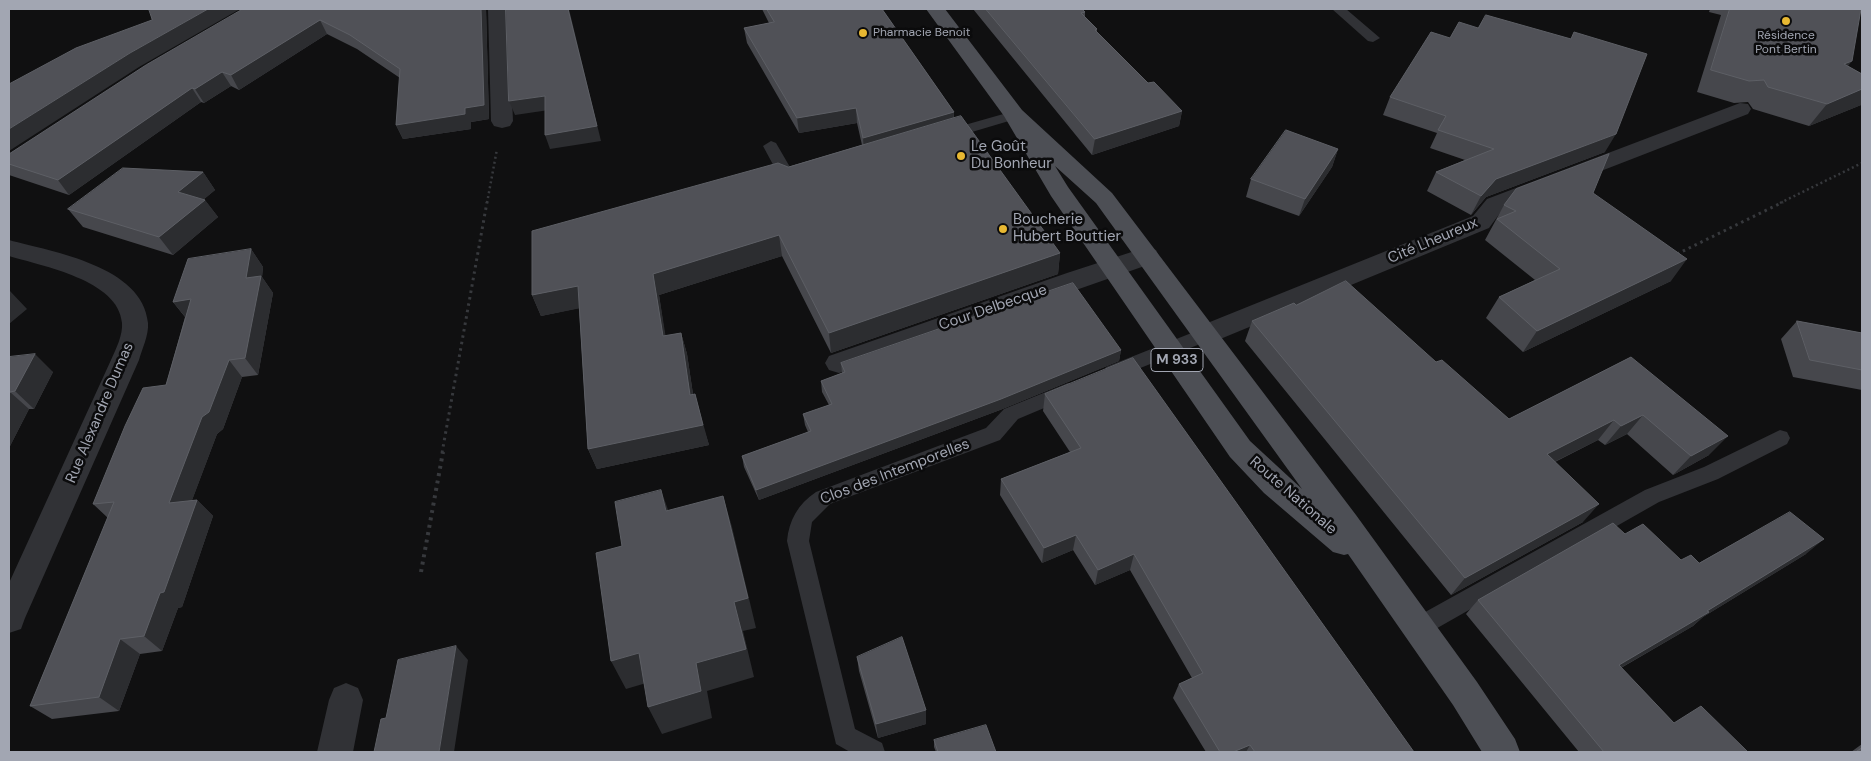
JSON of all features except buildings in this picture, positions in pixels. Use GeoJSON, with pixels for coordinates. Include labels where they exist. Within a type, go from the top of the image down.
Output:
{"type":"FeatureCollection","features":[{"type":"Feature","properties":{"kind":"main road","name":"Route Nationale"},"geometry":{"type":"LineString","coordinates":[[935,9],[1014,115],[1059,191],[1240,449],[1275,484],[1342,540],[1377,573]]}},
{"type":"Feature","properties":{"kind":"main road","name":"Route Nationale"},"geometry":{"type":"LineString","coordinates":[[1014,115],[1104,198],[1340,517],[1377,573],[1480,713],[1516,752]]}},
{"type":"Feature","properties":{"kind":"main road","name":"Route Nationale"},"geometry":{"type":"LineString","coordinates":[[1480,713],[1502,752]]}},
{"type":"Feature","properties":{"kind":"street"},"geometry":{"type":"LineString","coordinates":[[498,9],[502,121]]}},
{"type":"Feature","properties":{"kind":"street","name":"Cité Lheureux"},"geometry":{"type":"LineString","coordinates":[[1204,335],[1481,222],[1495,204],[1740,110]]}},
{"type":"Feature","properties":{"kind":"street","name":"Rue Alexandre Dumas"},"geometry":{"type":"LineString","coordinates":[[9,248],[94,275],[112,285],[125,297],[132,308],[135,322],[125,360],[9,618]]}},
{"type":"Feature","properties":{"kind":"street","name":"Cour Delbecque"},"geometry":{"type":"LineString","coordinates":[[839,363],[1147,256]]}},
{"type":"Feature","properties":{"kind":"street"},"geometry":{"type":"LineString","coordinates":[[334,752],[346,700]]}},
{"type":"Feature","properties":{"kind":"lane"},"geometry":{"type":"LineString","coordinates":[[1338,9],[1373,38]]}},
{"type":"Feature","properties":{"kind":"lane"},"geometry":{"type":"LineString","coordinates":[[931,139],[1014,115]]}},
{"type":"Feature","properties":{"kind":"lane"},"geometry":{"type":"LineString","coordinates":[[771,146],[790,181],[808,175]]}},
{"type":"Feature","properties":{"kind":"lane","name":"Clos des Intemporelles"},"geometry":{"type":"LineString","coordinates":[[873,752],[845,736],[798,541],[801,520],[814,503],[993,434],[1011,414],[1204,335]]}},
{"type":"Feature","properties":{"kind":"lane"},"geometry":{"type":"LineString","coordinates":[[1417,628],[1652,496],[1711,474],[1780,438]]}},
{"type":"Feature","properties":{"kind":"path"},"geometry":{"type":"LineString","coordinates":[[420,572],[502,121]]}},
{"type":"Feature","properties":{"kind":"path"},"geometry":{"type":"LineString","coordinates":[[1671,257],[1862,163]]}},
{"type":"Feature","properties":{"kind":"place","name":"Résidence Pont Bertin"},"geometry":{"type":"Point","coordinates":[1786,21]}},
{"type":"Feature","properties":{"kind":"place","name":"Pharmacie Benoit"},"geometry":{"type":"Point","coordinates":[863,33]}},
{"type":"Feature","properties":{"kind":"place","name":"Le Goût Du Bonheur"},"geometry":{"type":"Point","coordinates":[961,156]}},
{"type":"Feature","properties":{"kind":"place","name":"Boucherie Hubert Bouttier"},"geometry":{"type":"Point","coordinates":[1003,229]}}]}
